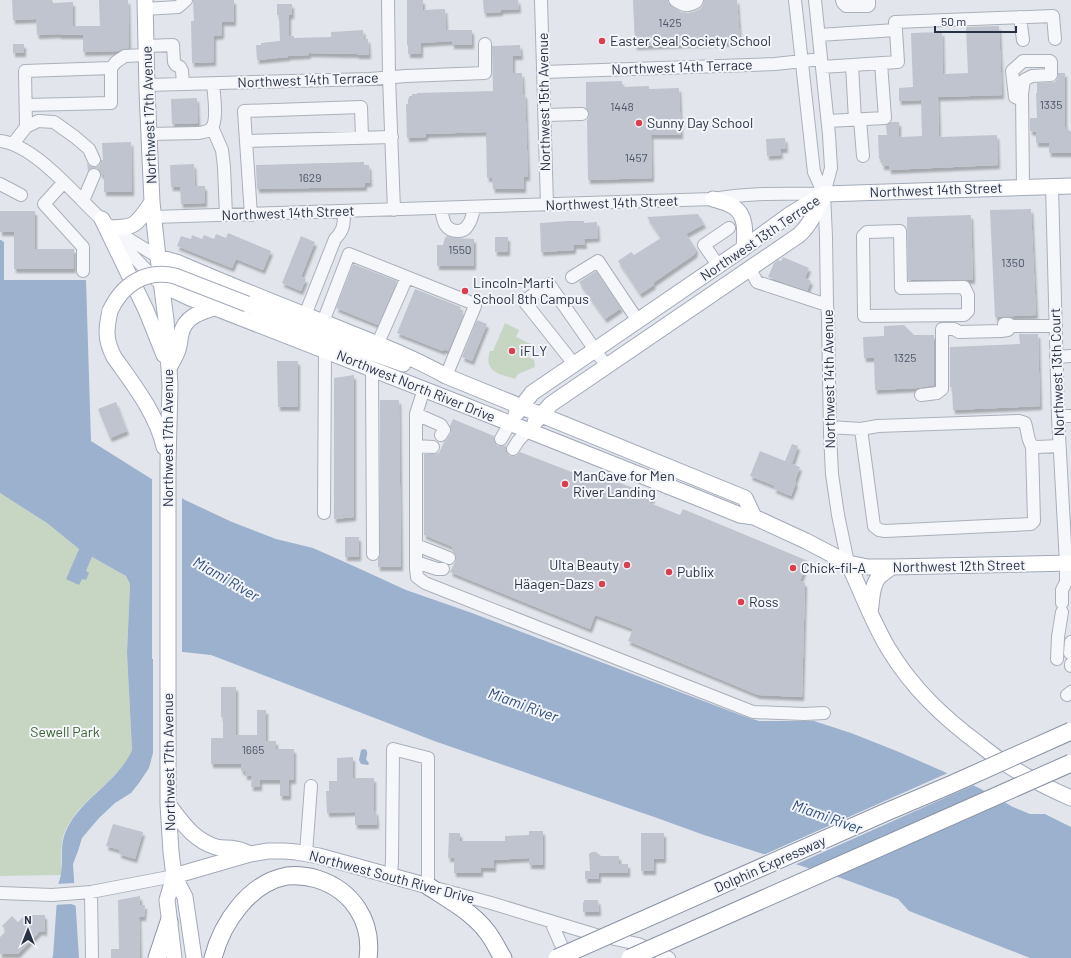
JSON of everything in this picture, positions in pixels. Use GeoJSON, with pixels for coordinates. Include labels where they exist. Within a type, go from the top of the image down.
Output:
{"type":"FeatureCollection","features":[{"type":"Feature","properties":{"kind":"highway","name":"Dolphin Expressway"},"geometry":{"type":"LineString","coordinates":[[557,958],[950,786],[1071,731]]}},
{"type":"Feature","properties":{"kind":"highway","name":"Dolphin Expressway"},"geometry":{"type":"LineString","coordinates":[[630,958],[1071,763]]}},
{"type":"Feature","properties":{"kind":"highway"},"geometry":{"type":"LineString","coordinates":[[213,958],[218,942],[225,928],[246,899],[270,882],[286,876],[310,877],[326,882],[338,888],[350,898],[359,911],[365,924],[368,935],[368,958]]}},
{"type":"Feature","properties":{"kind":"highway"},"geometry":{"type":"LineString","coordinates":[[428,886],[475,919],[492,938],[503,958]]}},
{"type":"Feature","properties":{"kind":"highway"},"geometry":{"type":"LineString","coordinates":[[157,958],[170,922]]}},
{"type":"Feature","properties":{"kind":"main road","name":"Northwest 17th Avenue"},"geometry":{"type":"LineString","coordinates":[[145,4],[152,202],[166,320],[170,386],[168,463],[168,804],[174,876],[185,897],[194,958]]}},
{"type":"Feature","properties":{"kind":"main road","name":"Northwest 14th Street"},"geometry":{"type":"LineString","coordinates":[[824,194],[1071,186]]}},
{"type":"Feature","properties":{"kind":"main road","name":"Northwest 13th Terrace"},"geometry":{"type":"LineString","coordinates":[[510,423],[532,393],[744,248],[789,215],[824,194]]}},
{"type":"Feature","properties":{"kind":"main road","name":"Northwest 13th Terrace"},"geometry":{"type":"LineString","coordinates":[[528,430],[551,404],[804,231],[814,216],[824,194]]}},
{"type":"Feature","properties":{"kind":"main road"},"geometry":{"type":"LineString","coordinates":[[713,199],[734,207],[741,216],[745,229],[744,248]]}},
{"type":"Feature","properties":{"kind":"main road"},"geometry":{"type":"LineString","coordinates":[[107,224],[127,227],[133,225],[152,202]]}},
{"type":"Feature","properties":{"kind":"main road"},"geometry":{"type":"LineString","coordinates":[[107,224],[146,310],[169,367]]}},
{"type":"Feature","properties":{"kind":"main road","name":"Northwest North River Drive"},"geometry":{"type":"LineString","coordinates":[[158,257],[179,263],[305,315],[378,343],[423,363],[446,376],[745,498],[754,516]]}},
{"type":"Feature","properties":{"kind":"main road"},"geometry":{"type":"LineString","coordinates":[[168,463],[163,441],[153,414],[114,357],[107,339],[107,325],[110,312],[118,297],[130,285],[142,278],[158,274],[175,276],[393,361],[446,376]]}},
{"type":"Feature","properties":{"kind":"main road","name":"Northwest North River Drive"},"geometry":{"type":"LineString","coordinates":[[162,285],[190,298],[740,514],[754,516],[848,563]]}},
{"type":"Feature","properties":{"kind":"main road"},"geometry":{"type":"LineString","coordinates":[[169,367],[179,347],[181,332],[185,323],[197,314],[216,307]]}},
{"type":"Feature","properties":{"kind":"main road"},"geometry":{"type":"LineString","coordinates":[[848,563],[870,614],[888,648],[908,677],[941,714],[1008,765],[1040,784],[1071,798]]}},
{"type":"Feature","properties":{"kind":"main road","name":"Northwest 12th Street"},"geometry":{"type":"LineString","coordinates":[[848,563],[868,567],[1068,563]]}},
{"type":"Feature","properties":{"kind":"main road"},"geometry":{"type":"LineString","coordinates":[[870,614],[876,581],[892,567]]}},
{"type":"Feature","properties":{"kind":"main road"},"geometry":{"type":"LineString","coordinates":[[168,804],[187,830],[200,840],[214,846],[235,848],[250,854]]}},
{"type":"Feature","properties":{"kind":"main road","name":"Northwest South River Drive"},"geometry":{"type":"LineString","coordinates":[[174,876],[250,854],[276,851],[306,853],[428,886]]}},
{"type":"Feature","properties":{"kind":"main road","name":"Northwest 17th Avenue"},"geometry":{"type":"LineString","coordinates":[[174,876],[167,900],[174,958]]}},
{"type":"Feature","properties":{"kind":"street"},"geometry":{"type":"LineString","coordinates":[[145,4],[178,7],[186,0]]}},
{"type":"Feature","properties":{"kind":"street"},"geometry":{"type":"LineString","coordinates":[[388,0],[394,210]]}},
{"type":"Feature","properties":{"kind":"street","name":"Northwest 15th Avenue"},"geometry":{"type":"LineString","coordinates":[[541,0],[547,205]]}},
{"type":"Feature","properties":{"kind":"street"},"geometry":{"type":"LineString","coordinates":[[675,0],[684,5],[690,5],[697,0]]}},
{"type":"Feature","properties":{"kind":"street","name":"Northwest 14th Avenue"},"geometry":{"type":"LineString","coordinates":[[795,0],[814,172],[824,194]]}},
{"type":"Feature","properties":{"kind":"street","name":"Northwest 14th Avenue"},"geometry":{"type":"LineString","coordinates":[[815,0],[828,121],[831,168],[824,194],[831,464],[834,492],[848,563]]}},
{"type":"Feature","properties":{"kind":"street"},"geometry":{"type":"LineString","coordinates":[[842,0],[846,6],[868,6],[869,0]]}},
{"type":"Feature","properties":{"kind":"street"},"geometry":{"type":"LineString","coordinates":[[818,35],[896,30],[895,22],[1053,16],[1055,39]]}},
{"type":"Feature","properties":{"kind":"street"},"geometry":{"type":"LineString","coordinates":[[1020,17],[1023,40]]}},
{"type":"Feature","properties":{"kind":"street","name":"Northwest 14th Terrace"},"geometry":{"type":"LineString","coordinates":[[543,72],[775,64],[802,61],[852,65],[898,62],[896,30]]}},
{"type":"Feature","properties":{"kind":"street","name":"Northwest 14th Terrace"},"geometry":{"type":"LineString","coordinates":[[147,85],[370,79],[485,73],[485,44]]}},
{"type":"Feature","properties":{"kind":"street"},"geometry":{"type":"LineString","coordinates":[[26,105],[111,103],[111,68],[116,62],[126,56],[173,45],[174,62],[182,71],[183,84]]}},
{"type":"Feature","properties":{"kind":"street"},"geometry":{"type":"LineString","coordinates":[[828,121],[885,118],[881,63]]}},
{"type":"Feature","properties":{"kind":"street"},"geometry":{"type":"LineString","coordinates":[[852,65],[857,120],[863,156]]}},
{"type":"Feature","properties":{"kind":"street"},"geometry":{"type":"LineString","coordinates":[[26,127],[25,71],[111,68]]}},
{"type":"Feature","properties":{"kind":"street"},"geometry":{"type":"LineString","coordinates":[[149,134],[199,133],[205,132],[212,127],[215,118],[213,84]]}},
{"type":"Feature","properties":{"kind":"street"},"geometry":{"type":"LineString","coordinates":[[1022,100],[1023,188]]}},
{"type":"Feature","properties":{"kind":"street"},"geometry":{"type":"LineString","coordinates":[[250,214],[244,111],[361,107],[362,138]]}},
{"type":"Feature","properties":{"kind":"street"},"geometry":{"type":"LineString","coordinates":[[545,115],[582,114]]}},
{"type":"Feature","properties":{"kind":"street"},"geometry":{"type":"LineString","coordinates":[[13,144],[26,127],[38,121],[54,122],[89,149],[94,160]]}},
{"type":"Feature","properties":{"kind":"street"},"geometry":{"type":"LineString","coordinates":[[212,127],[222,150],[226,215]]}},
{"type":"Feature","properties":{"kind":"street"},"geometry":{"type":"LineString","coordinates":[[246,141],[392,138]]}},
{"type":"Feature","properties":{"kind":"street","name":"Northwest North River Drive"},"geometry":{"type":"LineString","coordinates":[[0,141],[22,148],[64,182],[107,224],[129,252],[162,285]]}},
{"type":"Feature","properties":{"kind":"street"},"geometry":{"type":"LineString","coordinates":[[83,201],[94,175]]}},
{"type":"Feature","properties":{"kind":"street"},"geometry":{"type":"LineString","coordinates":[[64,182],[44,204],[83,247],[83,271]]}},
{"type":"Feature","properties":{"kind":"street"},"geometry":{"type":"LineString","coordinates":[[0,184],[21,195]]}},
{"type":"Feature","properties":{"kind":"street","name":"Northwest 13th Court"},"geometry":{"type":"LineString","coordinates":[[1052,186],[1059,446],[1068,563],[1068,586],[1062,590],[1061,624],[1058,637],[1058,660]]}},
{"type":"Feature","properties":{"kind":"street","name":"Northwest 14th Street"},"geometry":{"type":"LineString","coordinates":[[153,217],[713,199],[733,195],[824,194]]}},
{"type":"Feature","properties":{"kind":"street"},"geometry":{"type":"LineString","coordinates":[[441,208],[443,219],[448,228],[450,230],[461,231],[468,226],[474,207]]}},
{"type":"Feature","properties":{"kind":"street"},"geometry":{"type":"LineString","coordinates":[[305,315],[335,239],[340,234],[344,224],[344,212]]}},
{"type":"Feature","properties":{"kind":"street","name":"Northwest North River Drive"},"geometry":{"type":"LineString","coordinates":[[107,224],[158,257]]}},
{"type":"Feature","properties":{"kind":"street"},"geometry":{"type":"LineString","coordinates":[[718,266],[704,244],[729,228]]}},
{"type":"Feature","properties":{"kind":"street"},"geometry":{"type":"LineString","coordinates":[[900,231],[901,288],[964,288],[968,295],[968,311],[964,314],[941,315],[864,316],[863,236],[867,232],[900,231]]}},
{"type":"Feature","properties":{"kind":"street"},"geometry":{"type":"LineString","coordinates":[[323,322],[349,254],[474,305],[446,376]]}},
{"type":"Feature","properties":{"kind":"street"},"geometry":{"type":"LineString","coordinates":[[572,277],[598,261],[638,321]]}},
{"type":"Feature","properties":{"kind":"street"},"geometry":{"type":"LineString","coordinates":[[750,269],[757,282],[827,305]]}},
{"type":"Feature","properties":{"kind":"street"},"geometry":{"type":"LineString","coordinates":[[378,343],[407,277]]}},
{"type":"Feature","properties":{"kind":"street"},"geometry":{"type":"LineString","coordinates":[[574,364],[524,301],[549,284],[594,350],[607,366]]}},
{"type":"Feature","properties":{"kind":"street"},"geometry":{"type":"LineString","coordinates":[[921,395],[937,393],[942,389],[941,315]]}},
{"type":"Feature","properties":{"kind":"street"},"geometry":{"type":"LineString","coordinates":[[942,329],[954,329],[958,325],[970,324],[1056,326]]}},
{"type":"Feature","properties":{"kind":"street"},"geometry":{"type":"LineString","coordinates":[[324,513],[325,350]]}},
{"type":"Feature","properties":{"kind":"street"},"geometry":{"type":"LineString","coordinates":[[1056,357],[1071,356]]}},
{"type":"Feature","properties":{"kind":"street"},"geometry":{"type":"LineString","coordinates":[[372,369],[373,554]]}},
{"type":"Feature","properties":{"kind":"street"},"geometry":{"type":"LineString","coordinates":[[424,389],[416,414],[417,577],[425,583],[753,712],[804,714],[824,713]]}},
{"type":"Feature","properties":{"kind":"street"},"geometry":{"type":"LineString","coordinates":[[416,414],[441,425],[444,430],[441,435]]}},
{"type":"Feature","properties":{"kind":"street"},"geometry":{"type":"LineString","coordinates":[[1058,416],[1071,416]]}},
{"type":"Feature","properties":{"kind":"street"},"geometry":{"type":"LineString","coordinates":[[830,427],[860,429],[878,426],[1019,421],[1025,423],[1029,442],[1032,446],[1034,521],[1031,524],[885,531],[879,530],[874,526],[860,429]]}},
{"type":"Feature","properties":{"kind":"street"},"geometry":{"type":"LineString","coordinates":[[501,439],[510,423]]}},
{"type":"Feature","properties":{"kind":"street"},"geometry":{"type":"LineString","coordinates":[[513,449],[518,440],[528,430]]}},
{"type":"Feature","properties":{"kind":"street"},"geometry":{"type":"LineString","coordinates":[[416,446],[433,447]]}},
{"type":"Feature","properties":{"kind":"street"},"geometry":{"type":"LineString","coordinates":[[1032,446],[1059,446]]}},
{"type":"Feature","properties":{"kind":"street"},"geometry":{"type":"LineString","coordinates":[[416,545],[449,558]]}},
{"type":"Feature","properties":{"kind":"street"},"geometry":{"type":"LineString","coordinates":[[416,562],[442,568]]}},
{"type":"Feature","properties":{"kind":"street"},"geometry":{"type":"LineString","coordinates":[[391,876],[393,749],[428,758],[428,886]]}},
{"type":"Feature","properties":{"kind":"street"},"geometry":{"type":"LineString","coordinates":[[306,853],[311,786]]}},
{"type":"Feature","properties":{"kind":"street","name":"Northwest South River Drive"},"geometry":{"type":"LineString","coordinates":[[1,894],[52,895],[91,892],[174,876]]}},
{"type":"Feature","properties":{"kind":"street","name":"Northwest South River Drive"},"geometry":{"type":"LineString","coordinates":[[428,886],[491,903],[596,935],[638,944],[669,958]]}},
{"type":"Feature","properties":{"kind":"street"},"geometry":{"type":"LineString","coordinates":[[91,892],[92,958]]}},
{"type":"Feature","properties":{"kind":"street"},"geometry":{"type":"LineString","coordinates":[[551,922],[567,958]]}},
{"type":"Feature","properties":{"kind":"green space","name":"iFLY"},"geometry":{"type":"Polygon","coordinates":[[[505,323],[519,330],[516,337],[533,345],[528,357],[534,360],[535,367],[518,374],[515,379],[494,371],[489,364],[488,358],[490,351],[493,351],[505,323]]]}},
{"type":"Feature","properties":{"kind":"green space","name":"Sewell Park"},"geometry":{"type":"Polygon","coordinates":[[[0,493],[47,523],[79,549],[66,579],[86,571],[92,557],[126,576],[130,584],[127,653],[132,750],[121,768],[78,811],[68,826],[64,834],[62,844],[61,875],[0,876],[0,493]]]}},
{"type":"Feature","properties":{"kind":"water","name":"Miami River"},"geometry":{"type":"Polygon","coordinates":[[[0,240],[4,242],[4,280],[86,280],[91,441],[185,500],[232,522],[276,539],[313,548],[406,590],[472,613],[743,716],[759,721],[814,721],[851,733],[956,777],[1013,807],[1030,814],[1045,814],[1071,827],[1071,958],[1030,958],[909,911],[898,899],[838,877],[704,835],[437,742],[211,655],[183,652],[153,653],[153,753],[149,768],[131,793],[115,803],[99,818],[82,838],[73,864],[79,958],[52,958],[58,885],[62,866],[62,848],[66,830],[77,813],[119,770],[132,750],[127,653],[130,584],[126,576],[92,557],[86,571],[89,573],[86,580],[82,579],[79,585],[66,579],[79,549],[47,523],[0,493],[0,240]]]}},
{"type":"Feature","properties":{"kind":"water"},"geometry":{"type":"Polygon","coordinates":[[[364,749],[367,752],[366,759],[369,763],[368,765],[361,764],[359,760],[361,750],[364,749]]]}},
{"type":"Feature","properties":{"kind":"pier"},"geometry":{"type":"Polygon","coordinates":[[[152,477],[182,496],[182,654],[155,655],[155,659],[152,659],[152,477]]]}},
{"type":"Feature","properties":{"kind":"pier"},"geometry":{"type":"Polygon","coordinates":[[[950,772],[976,784],[792,866],[761,856],[950,772]]]}},
{"type":"Feature","properties":{"kind":"pier"},"geometry":{"type":"Polygon","coordinates":[[[76,883],[77,906],[71,904],[54,905],[56,884],[76,883]]]}},
{"type":"Feature","properties":{"kind":"building"},"geometry":{"type":"Polygon","coordinates":[[[12,0],[52,0],[53,3],[73,2],[73,26],[100,26],[99,0],[128,0],[129,48],[119,51],[83,52],[83,35],[37,35],[36,19],[13,20],[12,0]]]}},
{"type":"Feature","properties":{"kind":"building"},"geometry":{"type":"Polygon","coordinates":[[[193,0],[234,0],[234,22],[222,22],[222,35],[214,36],[214,62],[192,63],[191,21],[194,21],[193,0]]]}},
{"type":"Feature","properties":{"kind":"building"},"geometry":{"type":"Polygon","coordinates":[[[407,0],[423,0],[423,10],[445,9],[446,30],[472,30],[472,45],[452,45],[452,41],[421,43],[421,54],[408,54],[407,0]]]}},
{"type":"Feature","properties":{"kind":"building"},"geometry":{"type":"Polygon","coordinates":[[[483,0],[518,0],[519,9],[484,13],[483,0]]]}},
{"type":"Feature","properties":{"kind":"building"},"geometry":{"type":"Polygon","coordinates":[[[633,0],[668,0],[668,3],[674,8],[681,12],[688,13],[700,9],[704,0],[737,0],[740,42],[635,46],[633,0]]]}},
{"type":"Feature","properties":{"kind":"building"},"geometry":{"type":"Polygon","coordinates":[[[277,4],[292,4],[292,15],[289,15],[289,36],[294,36],[294,38],[331,37],[331,32],[363,30],[364,39],[368,39],[369,55],[309,53],[309,55],[257,60],[256,45],[280,41],[277,4]]]}},
{"type":"Feature","properties":{"kind":"building"},"geometry":{"type":"Polygon","coordinates":[[[999,26],[1002,95],[938,97],[939,137],[997,135],[998,165],[889,170],[889,166],[882,166],[882,159],[879,159],[878,135],[887,135],[886,125],[891,122],[899,122],[899,137],[922,136],[921,100],[899,101],[899,88],[913,87],[911,33],[942,32],[943,74],[968,73],[966,27],[999,26]]]}},
{"type":"Feature","properties":{"kind":"building"},"geometry":{"type":"Polygon","coordinates":[[[13,44],[24,44],[24,53],[13,53],[13,44]]]}},
{"type":"Feature","properties":{"kind":"building"},"geometry":{"type":"Polygon","coordinates":[[[520,45],[521,56],[513,56],[513,73],[522,73],[523,94],[525,94],[528,177],[524,177],[524,189],[493,189],[492,178],[487,178],[486,132],[426,134],[426,137],[407,138],[406,104],[408,104],[409,96],[417,93],[493,91],[492,46],[520,45]]]}},
{"type":"Feature","properties":{"kind":"building"},"geometry":{"type":"Polygon","coordinates":[[[1058,73],[1065,73],[1065,127],[1068,127],[1068,132],[1071,132],[1071,153],[1049,153],[1049,143],[1036,143],[1036,132],[1030,131],[1030,118],[1037,118],[1037,83],[1055,82],[1058,78],[1058,73]]]}},
{"type":"Feature","properties":{"kind":"building"},"geometry":{"type":"Polygon","coordinates":[[[622,81],[622,87],[649,86],[649,89],[679,88],[681,135],[651,135],[652,178],[588,180],[587,120],[589,113],[586,108],[586,82],[622,81]]]}},
{"type":"Feature","properties":{"kind":"building"},"geometry":{"type":"Polygon","coordinates":[[[197,98],[198,123],[172,124],[171,99],[197,98]]]}},
{"type":"Feature","properties":{"kind":"building"},"geometry":{"type":"Polygon","coordinates":[[[785,138],[786,149],[780,149],[781,155],[767,156],[766,139],[785,138]]]}},
{"type":"Feature","properties":{"kind":"building"},"geometry":{"type":"Polygon","coordinates":[[[131,142],[132,192],[104,192],[104,175],[101,175],[97,168],[90,169],[88,171],[87,163],[93,167],[100,165],[101,160],[103,160],[102,143],[131,142]]]}},
{"type":"Feature","properties":{"kind":"building"},"geometry":{"type":"Polygon","coordinates":[[[364,162],[364,165],[369,165],[370,183],[365,183],[365,187],[257,189],[256,165],[364,162]]]}},
{"type":"Feature","properties":{"kind":"building"},"geometry":{"type":"Polygon","coordinates":[[[194,164],[195,186],[205,186],[205,203],[181,204],[180,187],[171,187],[170,165],[194,164]]]}},
{"type":"Feature","properties":{"kind":"building"},"geometry":{"type":"Polygon","coordinates":[[[1031,209],[1036,315],[995,317],[990,210],[1031,209]]]}},
{"type":"Feature","properties":{"kind":"building"},"geometry":{"type":"Polygon","coordinates":[[[0,211],[35,211],[35,249],[74,249],[74,269],[14,269],[14,232],[0,232],[0,211]]]}},
{"type":"Feature","properties":{"kind":"building"},"geometry":{"type":"Polygon","coordinates":[[[698,214],[704,224],[686,234],[696,249],[695,254],[653,283],[654,285],[640,294],[618,261],[631,252],[634,255],[661,238],[647,217],[698,214]]]}},
{"type":"Feature","properties":{"kind":"building"},"geometry":{"type":"Polygon","coordinates":[[[971,215],[973,280],[908,280],[907,217],[971,215]]]}},
{"type":"Feature","properties":{"kind":"building"},"geometry":{"type":"Polygon","coordinates":[[[584,221],[584,223],[597,222],[598,238],[584,239],[585,245],[574,245],[574,250],[541,252],[540,223],[584,221]]]}},
{"type":"Feature","properties":{"kind":"building"},"geometry":{"type":"Polygon","coordinates":[[[228,233],[271,251],[263,270],[236,259],[232,268],[177,246],[181,236],[191,239],[192,235],[202,239],[204,235],[214,239],[216,234],[226,238],[228,233]]]}},
{"type":"Feature","properties":{"kind":"building"},"geometry":{"type":"Polygon","coordinates":[[[301,236],[315,242],[301,277],[306,279],[301,291],[282,283],[301,236]]]}},
{"type":"Feature","properties":{"kind":"building"},"geometry":{"type":"Polygon","coordinates":[[[447,236],[474,239],[474,266],[437,266],[437,245],[443,245],[447,236]]]}},
{"type":"Feature","properties":{"kind":"building"},"geometry":{"type":"Polygon","coordinates":[[[495,237],[508,237],[508,252],[495,252],[495,237]]]}},
{"type":"Feature","properties":{"kind":"building"},"geometry":{"type":"Polygon","coordinates":[[[783,257],[809,268],[805,278],[811,281],[807,291],[768,277],[774,263],[778,260],[781,261],[783,257]]]}},
{"type":"Feature","properties":{"kind":"building"},"geometry":{"type":"Polygon","coordinates":[[[353,264],[397,281],[378,325],[336,308],[353,264]]]}},
{"type":"Feature","properties":{"kind":"building"},"geometry":{"type":"Polygon","coordinates":[[[596,271],[621,308],[605,319],[579,282],[596,271]]]}},
{"type":"Feature","properties":{"kind":"building"},"geometry":{"type":"Polygon","coordinates":[[[415,289],[461,307],[459,312],[464,314],[448,351],[444,349],[443,351],[397,333],[415,289]]]}},
{"type":"Feature","properties":{"kind":"building"},"geometry":{"type":"Polygon","coordinates":[[[477,320],[487,324],[472,361],[462,357],[477,320]]]}},
{"type":"Feature","properties":{"kind":"building"},"geometry":{"type":"Polygon","coordinates":[[[904,325],[914,335],[934,335],[934,385],[918,388],[875,390],[874,358],[864,358],[863,337],[884,336],[884,326],[904,325]]]}},
{"type":"Feature","properties":{"kind":"building"},"geometry":{"type":"Polygon","coordinates":[[[1019,334],[1038,334],[1040,406],[953,410],[952,387],[950,387],[950,347],[1020,344],[1019,334]]]}},
{"type":"Feature","properties":{"kind":"building"},"geometry":{"type":"Polygon","coordinates":[[[277,361],[298,361],[298,407],[278,407],[277,361]]]}},
{"type":"Feature","properties":{"kind":"building"},"geometry":{"type":"Polygon","coordinates":[[[354,375],[354,517],[334,519],[334,378],[354,375]]]}},
{"type":"Feature","properties":{"kind":"building"},"geometry":{"type":"Polygon","coordinates":[[[380,400],[399,400],[401,567],[378,567],[380,554],[380,400]]]}},
{"type":"Feature","properties":{"kind":"building"},"geometry":{"type":"Polygon","coordinates":[[[116,402],[127,431],[110,438],[98,409],[116,402]]]}},
{"type":"Feature","properties":{"kind":"building"},"geometry":{"type":"Polygon","coordinates":[[[453,419],[494,436],[495,443],[498,446],[506,446],[506,452],[509,456],[516,456],[520,452],[595,481],[598,474],[653,496],[650,503],[680,515],[683,509],[808,561],[800,581],[805,583],[802,697],[758,695],[628,641],[633,629],[595,615],[590,629],[450,572],[456,560],[455,554],[452,551],[453,547],[424,535],[424,454],[439,453],[444,442],[451,433],[450,426],[453,419]]]}},
{"type":"Feature","properties":{"kind":"building"},"geometry":{"type":"Polygon","coordinates":[[[792,444],[798,446],[792,464],[800,467],[791,496],[774,489],[775,486],[750,476],[760,451],[785,461],[792,444]]]}},
{"type":"Feature","properties":{"kind":"building"},"geometry":{"type":"Polygon","coordinates":[[[345,537],[359,537],[359,557],[345,557],[345,537]]]}},
{"type":"Feature","properties":{"kind":"building"},"geometry":{"type":"Polygon","coordinates":[[[221,687],[236,687],[236,735],[257,735],[257,710],[266,710],[266,741],[276,741],[276,749],[294,749],[294,780],[289,780],[289,796],[280,796],[280,780],[260,780],[260,787],[251,787],[252,776],[245,776],[245,771],[241,771],[241,764],[211,764],[211,738],[223,738],[221,687]]]}},
{"type":"Feature","properties":{"kind":"building"},"geometry":{"type":"Polygon","coordinates":[[[353,757],[353,778],[374,778],[374,811],[376,811],[377,825],[355,825],[355,812],[327,813],[326,791],[329,791],[329,781],[337,781],[337,758],[353,757]]]}},
{"type":"Feature","properties":{"kind":"building"},"geometry":{"type":"Polygon","coordinates":[[[113,824],[143,832],[135,859],[119,854],[120,850],[106,846],[113,824]]]}},
{"type":"Feature","properties":{"kind":"building"},"geometry":{"type":"Polygon","coordinates":[[[529,831],[543,831],[543,865],[529,865],[529,858],[494,860],[494,868],[481,868],[481,873],[454,873],[454,858],[448,858],[449,833],[460,833],[460,841],[505,841],[505,836],[529,835],[529,831]]]}},
{"type":"Feature","properties":{"kind":"building"},"geometry":{"type":"Polygon","coordinates":[[[641,833],[664,833],[664,859],[654,859],[654,871],[641,871],[641,833]]]}},
{"type":"Feature","properties":{"kind":"building"},"geometry":{"type":"Polygon","coordinates":[[[596,852],[601,856],[619,856],[619,864],[628,864],[628,873],[599,873],[599,879],[585,879],[585,871],[590,871],[589,854],[596,852]]]}},
{"type":"Feature","properties":{"kind":"building"},"geometry":{"type":"Polygon","coordinates":[[[140,896],[140,905],[145,905],[144,917],[139,917],[140,958],[111,958],[111,949],[119,949],[118,900],[140,896]]]}},
{"type":"Feature","properties":{"kind":"building"},"geometry":{"type":"Polygon","coordinates":[[[584,900],[598,900],[599,912],[583,912],[584,900]]]}},
{"type":"Feature","properties":{"kind":"building"},"geometry":{"type":"Polygon","coordinates":[[[25,915],[45,915],[45,932],[40,931],[18,954],[0,954],[0,937],[6,931],[2,926],[12,916],[18,922],[25,915]]]}},
{"type":"Feature","properties":{"kind":"place","name":"Easter Seal Society School"},"geometry":{"type":"Point","coordinates":[602,41]}},
{"type":"Feature","properties":{"kind":"place","name":"Sunny Day School"},"geometry":{"type":"Point","coordinates":[639,123]}},
{"type":"Feature","properties":{"kind":"place","name":"Lincoln-Marti School 8th Campus"},"geometry":{"type":"Point","coordinates":[465,291]}},
{"type":"Feature","properties":{"kind":"place","name":"iFLY"},"geometry":{"type":"Point","coordinates":[512,351]}},
{"type":"Feature","properties":{"kind":"place","name":"ManCave for Men River Landing"},"geometry":{"type":"Point","coordinates":[565,484]}},
{"type":"Feature","properties":{"kind":"place","name":"Ulta Beauty"},"geometry":{"type":"Point","coordinates":[627,565]}},
{"type":"Feature","properties":{"kind":"place","name":"Chick-fil-A"},"geometry":{"type":"Point","coordinates":[793,568]}},
{"type":"Feature","properties":{"kind":"place","name":"Publix"},"geometry":{"type":"Point","coordinates":[669,572]}},
{"type":"Feature","properties":{"kind":"place","name":"Häagen-Dazs"},"geometry":{"type":"Point","coordinates":[602,584]}},
{"type":"Feature","properties":{"kind":"place","name":"Ross"},"geometry":{"type":"Point","coordinates":[741,602]}}]}
